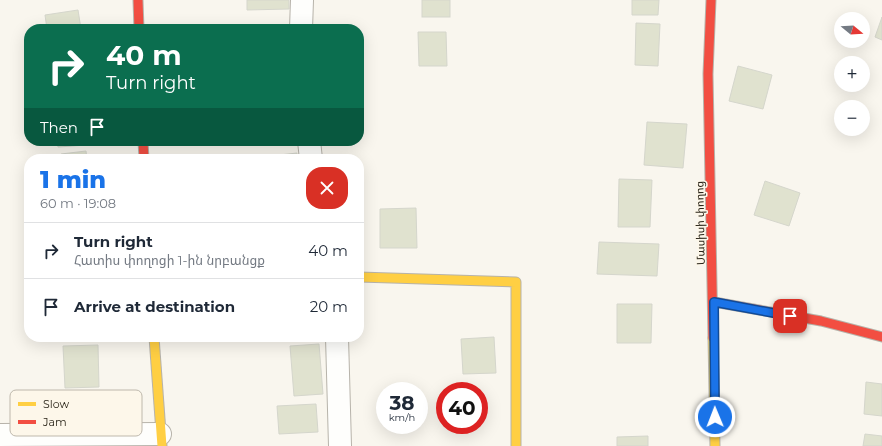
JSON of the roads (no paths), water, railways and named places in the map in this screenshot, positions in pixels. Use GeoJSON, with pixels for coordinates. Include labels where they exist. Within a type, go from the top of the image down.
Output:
{"type":"FeatureCollection","features":[{"type":"Feature","properties":{"kind":"street"},"geometry":{"type":"LineString","coordinates":[[138,0],[139,24]]}},
{"type":"Feature","properties":{"kind":"street"},"geometry":{"type":"LineString","coordinates":[[301,24],[302,0]]}},
{"type":"Feature","properties":{"kind":"street","name":"Մասիսի փողոց"},"geometry":{"type":"LineString","coordinates":[[711,0],[708,74],[714,302],[715,446]]}},
{"type":"Feature","properties":{"kind":"street"},"geometry":{"type":"LineString","coordinates":[[364,277],[516,282],[516,446]]}},
{"type":"Feature","properties":{"kind":"street"},"geometry":{"type":"LineString","coordinates":[[714,302],[821,321],[882,337]]}},
{"type":"Feature","properties":{"kind":"street"},"geometry":{"type":"LineString","coordinates":[[32,436],[161,440],[154,342]]}},
{"type":"Feature","properties":{"kind":"street"},"geometry":{"type":"LineString","coordinates":[[337,342],[340,446]]}},
{"type":"Feature","properties":{"kind":"street"},"geometry":{"type":"LineString","coordinates":[[0,435],[10,435]]}}]}
